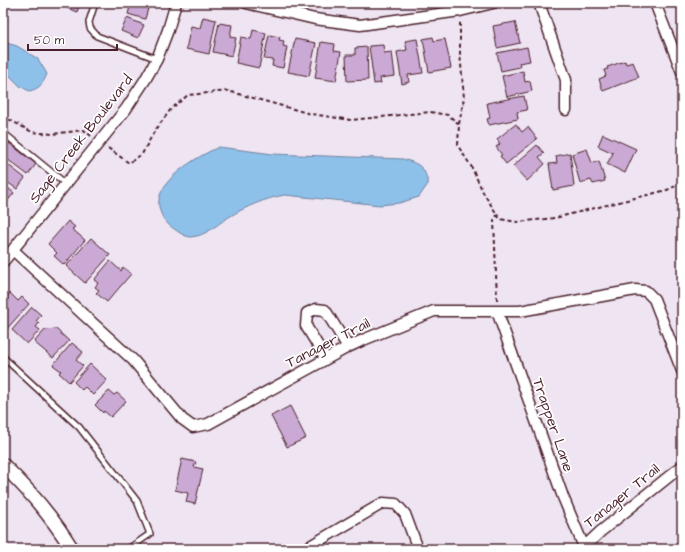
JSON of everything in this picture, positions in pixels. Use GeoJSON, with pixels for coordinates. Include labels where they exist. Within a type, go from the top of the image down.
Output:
{"type":"FeatureCollection","features":[{"type":"Feature","properties":{"kind":"street","name":"Sage Creek Boulevard"},"geometry":{"type":"LineString","coordinates":[[3,262],[126,109],[157,59],[176,3]]}},
{"type":"Feature","properties":{"kind":"street"},"geometry":{"type":"LineString","coordinates":[[246,3],[259,4],[315,19],[360,25],[460,11],[493,3]]}},
{"type":"Feature","properties":{"kind":"street"},"geometry":{"type":"LineString","coordinates":[[539,3],[566,80],[566,110]]}},
{"type":"Feature","properties":{"kind":"street"},"geometry":{"type":"LineString","coordinates":[[655,3],[682,72]]}},
{"type":"Feature","properties":{"kind":"street","name":"Tanager Trail"},"geometry":{"type":"LineString","coordinates":[[13,250],[133,360],[182,419],[193,427],[208,424],[348,347],[434,311],[520,311],[635,290],[646,291],[654,299],[682,371]]}},
{"type":"Feature","properties":{"kind":"street"},"geometry":{"type":"LineString","coordinates":[[326,359],[306,326],[306,313],[316,309],[325,310],[348,347]]}},
{"type":"Feature","properties":{"kind":"street","name":"Trapper Lane"},"geometry":{"type":"LineString","coordinates":[[497,311],[583,548]]}},
{"type":"Feature","properties":{"kind":"street"},"geometry":{"type":"LineString","coordinates":[[3,465],[36,499],[60,529],[72,549]]}},
{"type":"Feature","properties":{"kind":"street","name":"Tanager Trail"},"geometry":{"type":"LineString","coordinates":[[583,548],[600,532],[682,466]]}},
{"type":"Feature","properties":{"kind":"street"},"geometry":{"type":"LineString","coordinates":[[305,549],[383,503],[396,504],[405,514],[418,549]]}},
{"type":"Feature","properties":{"kind":"lane"},"geometry":{"type":"LineString","coordinates":[[95,3],[89,22],[90,28],[97,36],[157,59]]}},
{"type":"Feature","properties":{"kind":"lane"},"geometry":{"type":"LineString","coordinates":[[3,139],[6,135],[66,184]]}},
{"type":"Feature","properties":{"kind":"lane"},"geometry":{"type":"LineString","coordinates":[[3,357],[79,427],[137,502],[150,534],[128,549]]}},
{"type":"Feature","properties":{"kind":"path"},"geometry":{"type":"LineString","coordinates":[[460,11],[460,53],[464,98],[459,124],[458,146],[471,166],[484,194],[500,219],[517,222],[555,218],[667,190],[682,183]]}},
{"type":"Feature","properties":{"kind":"path"},"geometry":{"type":"LineString","coordinates":[[3,116],[32,132],[52,134],[84,130],[129,163],[142,154],[154,132],[171,109],[188,95],[228,91],[312,114],[351,120],[430,112],[448,115],[459,124]]}},
{"type":"Feature","properties":{"kind":"path"},"geometry":{"type":"LineString","coordinates":[[497,311],[494,220],[498,215]]}},
{"type":"Feature","properties":{"kind":"water"},"geometry":{"type":"Polygon","coordinates":[[[3,42],[17,46],[38,59],[47,74],[44,81],[38,87],[29,91],[20,86],[10,76],[3,75],[3,42]]]}},
{"type":"Feature","properties":{"kind":"water"},"geometry":{"type":"Polygon","coordinates":[[[219,147],[273,154],[403,159],[417,164],[423,169],[428,184],[419,197],[399,203],[380,205],[285,195],[278,196],[256,203],[242,210],[201,235],[191,237],[186,236],[170,226],[163,217],[160,211],[159,201],[162,190],[178,172],[188,164],[219,147]]]}},
{"type":"Feature","properties":{"kind":"building"},"geometry":{"type":"Polygon","coordinates":[[[57,3],[80,3],[77,12],[57,3]]]}},
{"type":"Feature","properties":{"kind":"building"},"geometry":{"type":"Polygon","coordinates":[[[131,3],[142,3],[149,5],[145,19],[128,14],[131,3]]]}},
{"type":"Feature","properties":{"kind":"building"},"geometry":{"type":"Polygon","coordinates":[[[203,17],[216,20],[209,54],[186,49],[191,26],[200,28],[203,17]]]}},
{"type":"Feature","properties":{"kind":"building"},"geometry":{"type":"Polygon","coordinates":[[[127,18],[144,25],[138,38],[121,31],[127,18]]]}},
{"type":"Feature","properties":{"kind":"building"},"geometry":{"type":"Polygon","coordinates":[[[515,22],[520,43],[497,48],[493,26],[515,22]]]}},
{"type":"Feature","properties":{"kind":"building"},"geometry":{"type":"Polygon","coordinates":[[[219,23],[232,25],[230,37],[236,38],[232,56],[213,52],[219,23]]]}},
{"type":"Feature","properties":{"kind":"building"},"geometry":{"type":"Polygon","coordinates":[[[253,30],[266,33],[259,68],[236,63],[241,37],[251,39],[253,30]]]}},
{"type":"Feature","properties":{"kind":"building"},"geometry":{"type":"Polygon","coordinates":[[[269,35],[280,37],[279,40],[284,41],[283,46],[287,47],[283,68],[272,66],[273,60],[264,59],[269,35]]]}},
{"type":"Feature","properties":{"kind":"building"},"geometry":{"type":"Polygon","coordinates":[[[433,37],[434,41],[445,39],[451,68],[429,72],[423,39],[433,37]]]}},
{"type":"Feature","properties":{"kind":"building"},"geometry":{"type":"Polygon","coordinates":[[[295,39],[316,43],[309,76],[288,72],[295,39]]]}},
{"type":"Feature","properties":{"kind":"building"},"geometry":{"type":"Polygon","coordinates":[[[417,39],[423,73],[408,75],[409,82],[402,84],[397,52],[407,50],[405,41],[417,39]]]}},
{"type":"Feature","properties":{"kind":"building"},"geometry":{"type":"Polygon","coordinates":[[[321,42],[335,44],[334,51],[341,52],[336,81],[315,78],[321,42]]]}},
{"type":"Feature","properties":{"kind":"building"},"geometry":{"type":"Polygon","coordinates":[[[383,45],[384,53],[392,52],[395,76],[380,78],[381,83],[374,84],[369,46],[383,45]]]}},
{"type":"Feature","properties":{"kind":"building"},"geometry":{"type":"Polygon","coordinates":[[[367,47],[368,80],[347,81],[346,55],[355,55],[355,48],[367,47]]]}},
{"type":"Feature","properties":{"kind":"building"},"geometry":{"type":"Polygon","coordinates":[[[527,47],[530,61],[519,63],[520,67],[501,71],[497,53],[527,47]]]}},
{"type":"Feature","properties":{"kind":"building"},"geometry":{"type":"Polygon","coordinates":[[[625,61],[626,64],[633,62],[639,77],[603,91],[599,79],[606,76],[604,70],[608,69],[607,67],[625,61]]]}},
{"type":"Feature","properties":{"kind":"building"},"geometry":{"type":"Polygon","coordinates":[[[523,71],[525,82],[530,81],[532,91],[507,97],[502,76],[523,71]]]}},
{"type":"Feature","properties":{"kind":"building"},"geometry":{"type":"Polygon","coordinates":[[[524,96],[527,110],[517,112],[518,119],[489,125],[487,119],[490,118],[487,103],[524,96]]]}},
{"type":"Feature","properties":{"kind":"building"},"geometry":{"type":"Polygon","coordinates":[[[516,124],[522,132],[528,127],[537,139],[506,164],[496,147],[500,144],[497,139],[516,124]]]}},
{"type":"Feature","properties":{"kind":"building"},"geometry":{"type":"Polygon","coordinates":[[[603,134],[636,149],[625,173],[607,164],[613,153],[598,146],[603,134]]]}},
{"type":"Feature","properties":{"kind":"building"},"geometry":{"type":"Polygon","coordinates":[[[9,143],[36,164],[28,175],[3,156],[3,150],[9,143]]]}},
{"type":"Feature","properties":{"kind":"building"},"geometry":{"type":"Polygon","coordinates":[[[537,145],[544,153],[539,157],[545,164],[527,181],[513,166],[537,145]]]}},
{"type":"Feature","properties":{"kind":"building"},"geometry":{"type":"Polygon","coordinates":[[[587,149],[592,163],[599,161],[605,181],[593,184],[591,180],[580,183],[572,154],[587,149]]]}},
{"type":"Feature","properties":{"kind":"building"},"geometry":{"type":"Polygon","coordinates":[[[570,153],[574,186],[553,190],[549,164],[557,163],[556,156],[570,153]]]}},
{"type":"Feature","properties":{"kind":"building"},"geometry":{"type":"Polygon","coordinates":[[[3,161],[25,178],[17,189],[3,179],[3,161]]]}},
{"type":"Feature","properties":{"kind":"building"},"geometry":{"type":"Polygon","coordinates":[[[3,184],[14,193],[5,204],[3,202],[3,184]]]}},
{"type":"Feature","properties":{"kind":"building"},"geometry":{"type":"Polygon","coordinates":[[[68,221],[75,227],[72,229],[85,240],[64,265],[54,256],[57,253],[48,244],[68,221]]]}},
{"type":"Feature","properties":{"kind":"building"},"geometry":{"type":"Polygon","coordinates":[[[91,238],[110,255],[85,283],[66,266],[91,238]]]}},
{"type":"Feature","properties":{"kind":"building"},"geometry":{"type":"Polygon","coordinates":[[[110,261],[121,271],[123,267],[131,274],[107,302],[96,293],[99,290],[95,287],[98,283],[94,280],[110,261]]]}},
{"type":"Feature","properties":{"kind":"building"},"geometry":{"type":"Polygon","coordinates":[[[10,293],[18,301],[22,297],[29,304],[3,333],[3,301],[10,293]]]}},
{"type":"Feature","properties":{"kind":"building"},"geometry":{"type":"Polygon","coordinates":[[[32,307],[41,315],[36,321],[39,323],[36,327],[40,330],[27,344],[12,330],[32,307]]]}},
{"type":"Feature","properties":{"kind":"building"},"geometry":{"type":"Polygon","coordinates":[[[56,329],[69,341],[53,358],[34,342],[45,330],[56,329]]]}},
{"type":"Feature","properties":{"kind":"building"},"geometry":{"type":"Polygon","coordinates":[[[72,343],[83,352],[76,360],[83,366],[69,382],[59,373],[61,371],[53,365],[72,343]]]}},
{"type":"Feature","properties":{"kind":"building"},"geometry":{"type":"Polygon","coordinates":[[[90,364],[107,380],[93,395],[85,387],[82,390],[74,382],[90,364]]]}},
{"type":"Feature","properties":{"kind":"building"},"geometry":{"type":"Polygon","coordinates":[[[109,391],[114,395],[117,393],[126,401],[111,417],[104,411],[103,413],[95,405],[109,391]]]}},
{"type":"Feature","properties":{"kind":"building"},"geometry":{"type":"Polygon","coordinates":[[[290,406],[306,438],[287,447],[271,416],[290,406]]]}},
{"type":"Feature","properties":{"kind":"building"},"geometry":{"type":"Polygon","coordinates":[[[182,459],[196,462],[194,467],[203,469],[195,504],[186,502],[188,493],[175,490],[182,459]]]}}]}
